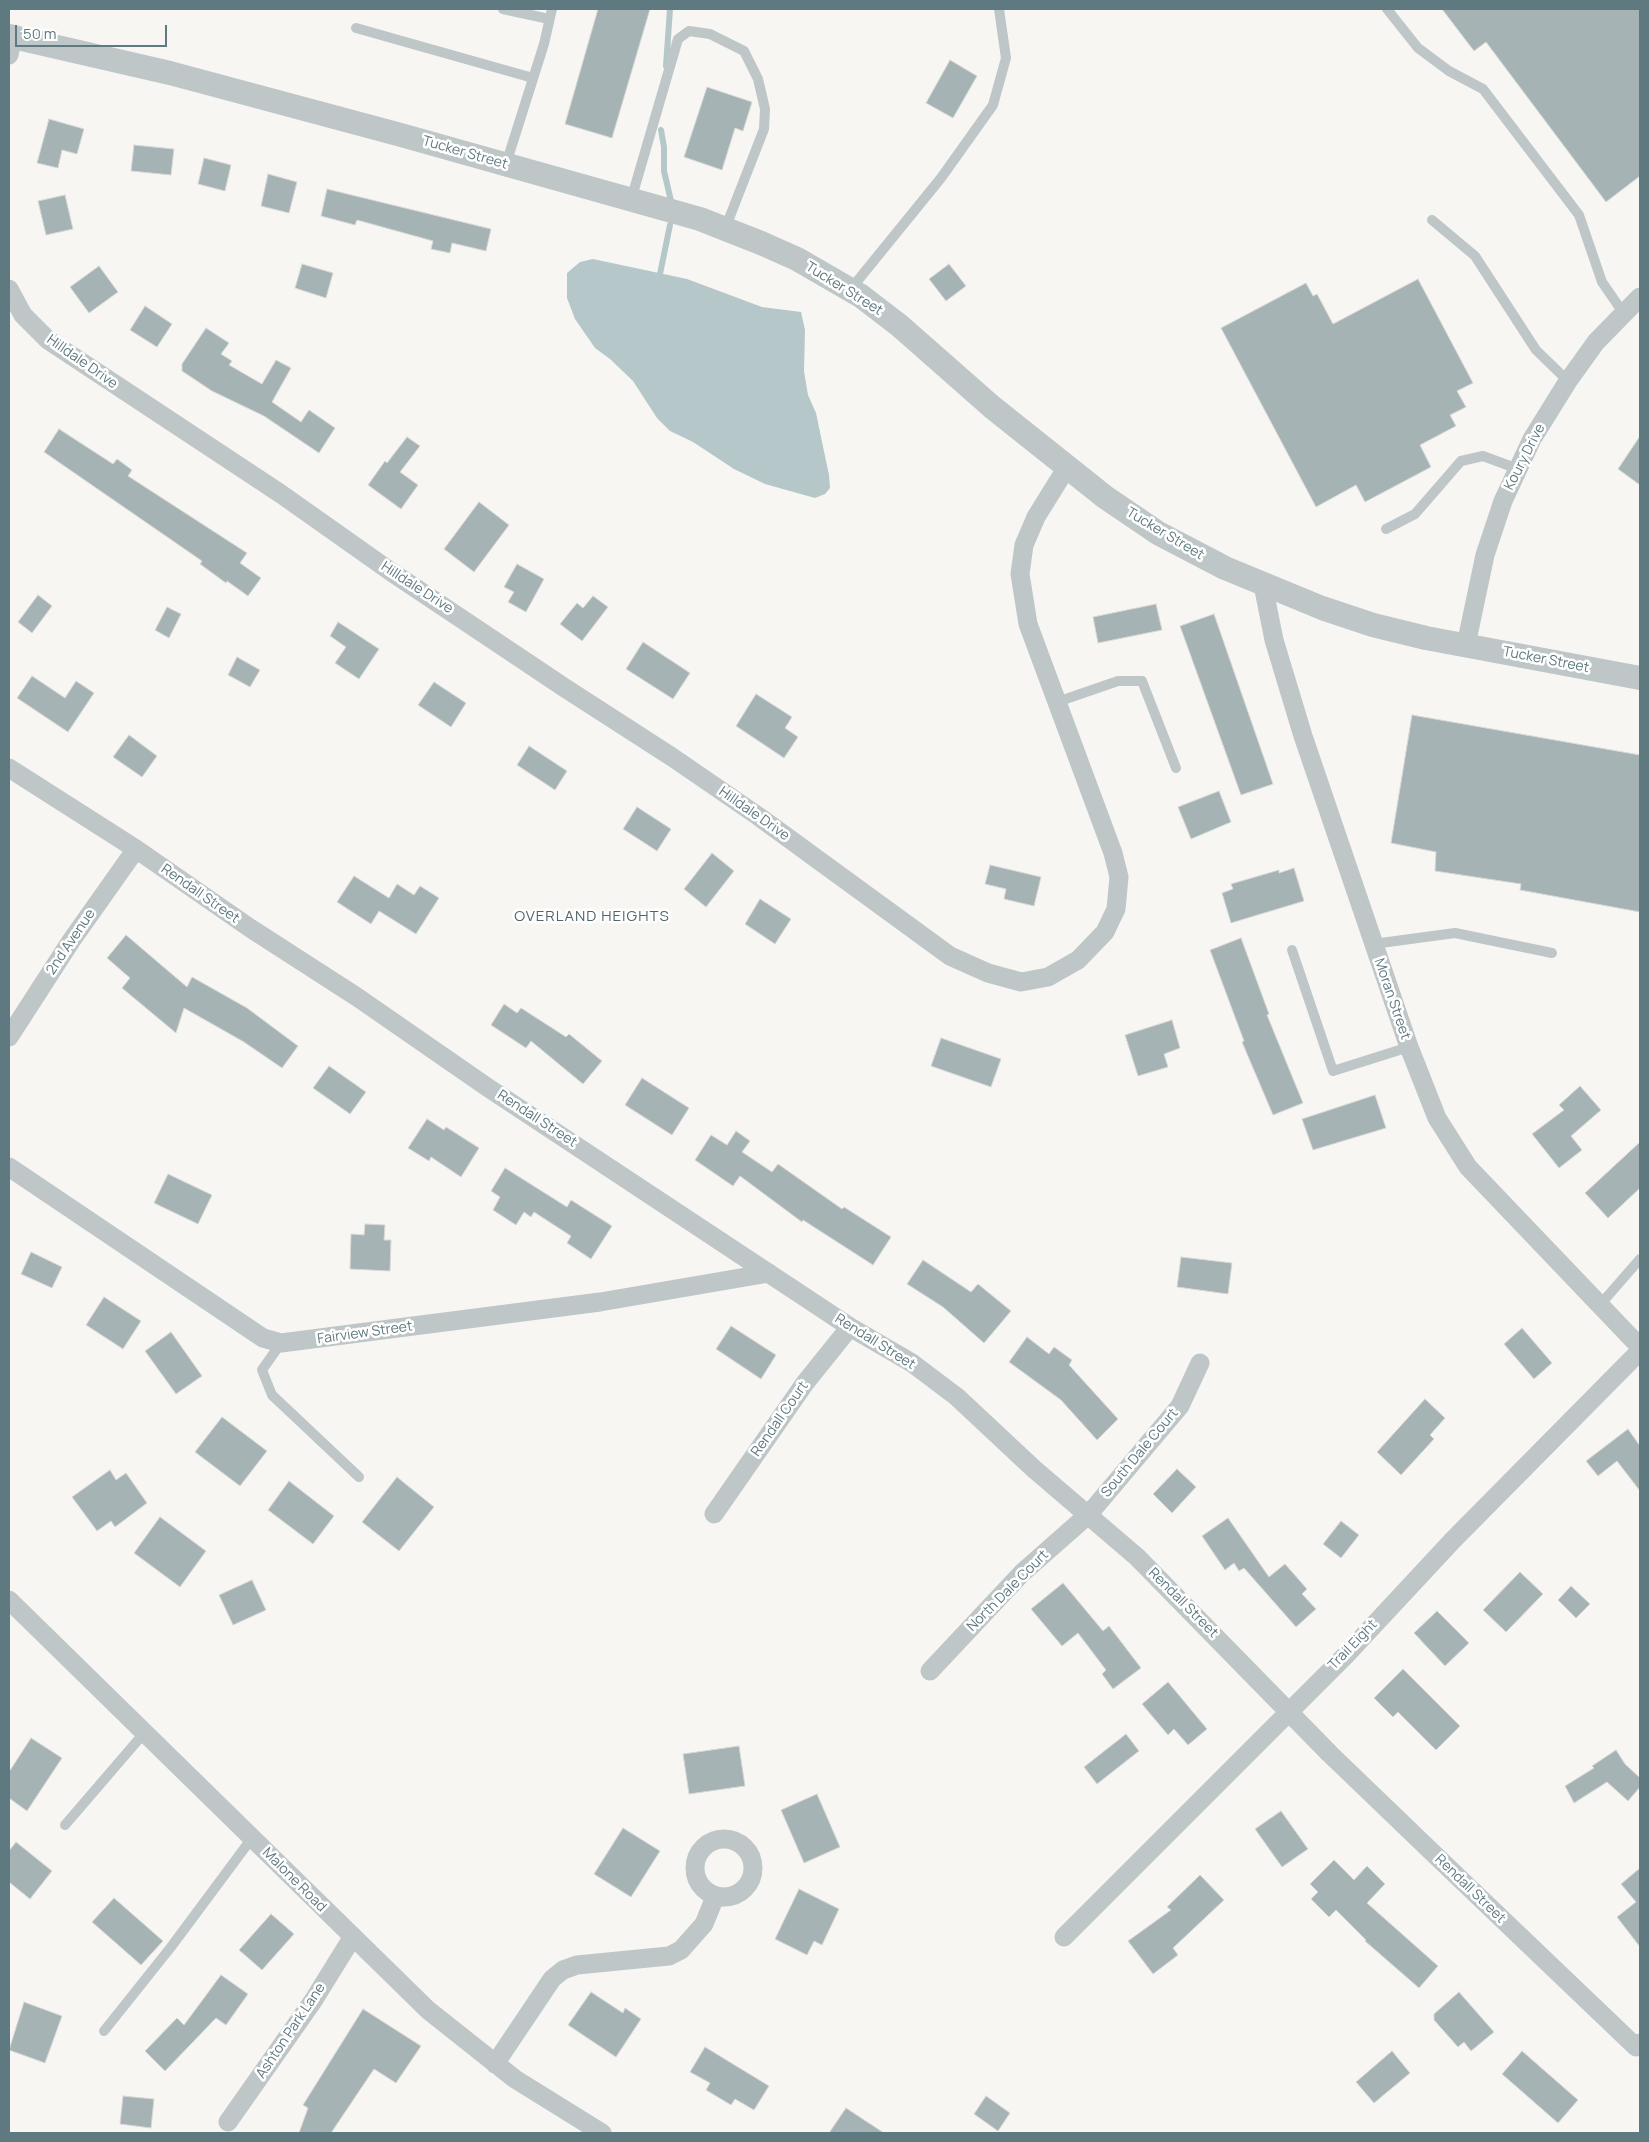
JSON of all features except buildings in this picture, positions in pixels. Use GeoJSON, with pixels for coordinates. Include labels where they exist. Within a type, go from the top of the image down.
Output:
{"type":"FeatureCollection","features":[{"type":"Feature","properties":{"kind":"street","name":"Tucker Street"},"geometry":{"type":"LineString","coordinates":[[10,42],[170,73],[506,164],[700,219],[797,259],[850,290],[900,326],[992,407],[1105,497],[1158,532],[1225,568],[1263,585],[1373,625],[1466,645],[1640,678]]}},
{"type":"Feature","properties":{"kind":"street","name":"Hilldale Drive"},"geometry":{"type":"LineString","coordinates":[[9,289],[23,315],[48,340],[280,494],[390,571],[557,683],[680,762],[758,816],[950,956],[988,973],[1021,982],[1048,977],[1078,960],[1105,932],[1116,909],[1119,877],[1114,853],[1028,624],[1020,574],[1024,545],[1033,524],[1067,467]]}},
{"type":"Feature","properties":{"kind":"street","name":"Koury Drive"},"geometry":{"type":"LineString","coordinates":[[1466,645],[1486,555],[1503,501],[1532,439],[1568,380],[1596,342],[1640,297]]}},
{"type":"Feature","properties":{"kind":"street","name":"Moran Street"},"geometry":{"type":"LineString","coordinates":[[1263,585],[1274,640],[1303,736],[1409,1047],[1437,1118],[1468,1167],[1640,1347]]}},
{"type":"Feature","properties":{"kind":"street","name":"Rendall Street"},"geometry":{"type":"LineString","coordinates":[[9,768],[136,849],[250,928],[357,997],[487,1087],[850,1327],[912,1363],[956,1397],[1034,1469],[1089,1514],[1137,1557],[1287,1711],[1638,2045]]}},
{"type":"Feature","properties":{"kind":"street","name":"2nd Avenue"},"geometry":{"type":"LineString","coordinates":[[9,1037],[71,941],[136,849]]}},
{"type":"Feature","properties":{"kind":"street","name":"Fairview Street"},"geometry":{"type":"LineString","coordinates":[[9,1167],[263,1338],[281,1343],[600,1302],[769,1273]]}},
{"type":"Feature","properties":{"kind":"street","name":"Rendall Court"},"geometry":{"type":"LineString","coordinates":[[714,1514],[805,1382],[850,1327]]}},
{"type":"Feature","properties":{"kind":"street","name":"Trail Eight"},"geometry":{"type":"LineString","coordinates":[[1064,1937],[1287,1711],[1345,1656],[1453,1540],[1640,1351]]}},
{"type":"Feature","properties":{"kind":"street","name":"South Dale Court"},"geometry":{"type":"LineString","coordinates":[[1089,1514],[1180,1406],[1200,1363]]}},
{"type":"Feature","properties":{"kind":"street","name":"North Dale Court"},"geometry":{"type":"LineString","coordinates":[[930,1671],[1022,1573],[1089,1514]]}},
{"type":"Feature","properties":{"kind":"street","name":"Malone Road"},"geometry":{"type":"LineString","coordinates":[[9,1600],[352,1938],[428,2010],[536,2094],[602,2133]]}},
{"type":"Feature","properties":{"kind":"street"},"geometry":{"type":"LineString","coordinates":[[495,2064],[552,1979],[563,1970],[577,1965],[669,1956],[681,1950],[704,1924],[715,1896]]}},
{"type":"Feature","properties":{"kind":"street","name":"Ashton Park Lane"},"geometry":{"type":"LineString","coordinates":[[228,2122],[313,2001],[352,1938]]}},
{"type":"Feature","properties":{"kind":"lane"},"geometry":{"type":"LineString","coordinates":[[503,9],[551,14],[506,164]]}},
{"type":"Feature","properties":{"kind":"lane"},"geometry":{"type":"LineString","coordinates":[[850,290],[941,178],[993,105],[1006,58],[999,9]]}},
{"type":"Feature","properties":{"kind":"lane"},"geometry":{"type":"LineString","coordinates":[[1387,9],[1418,48],[1449,71],[1483,89],[1579,215],[1602,282],[1624,314]]}},
{"type":"Feature","properties":{"kind":"lane"},"geometry":{"type":"LineString","coordinates":[[356,28],[533,78]]}},
{"type":"Feature","properties":{"kind":"lane"},"geometry":{"type":"LineString","coordinates":[[631,200],[678,39],[688,31],[710,34],[744,51],[758,79],[766,108],[764,129],[725,229]]}},
{"type":"Feature","properties":{"kind":"lane"},"geometry":{"type":"LineString","coordinates":[[1432,220],[1475,256],[1536,350],[1568,380]]}},
{"type":"Feature","properties":{"kind":"lane"},"geometry":{"type":"LineString","coordinates":[[1386,528],[1415,514],[1461,461],[1483,456],[1518,469]]}},
{"type":"Feature","properties":{"kind":"lane"},"geometry":{"type":"LineString","coordinates":[[1057,702],[1118,681],[1142,680],[1176,768]]}},
{"type":"Feature","properties":{"kind":"lane"},"geometry":{"type":"LineString","coordinates":[[1373,944],[1455,932],[1552,954]]}},
{"type":"Feature","properties":{"kind":"lane"},"geometry":{"type":"LineString","coordinates":[[1292,950],[1333,1071],[1409,1047]]}},
{"type":"Feature","properties":{"kind":"lane"},"geometry":{"type":"LineString","coordinates":[[1599,1306],[1640,1259]]}},
{"type":"Feature","properties":{"kind":"lane"},"geometry":{"type":"LineString","coordinates":[[281,1343],[262,1370],[272,1395],[359,1477]]}},
{"type":"Feature","properties":{"kind":"lane"},"geometry":{"type":"LineString","coordinates":[[65,1825],[145,1732]]}},
{"type":"Feature","properties":{"kind":"lane"},"geometry":{"type":"LineString","coordinates":[[104,2031],[171,1947],[252,1838]]}},
{"type":"Feature","properties":{"kind":"shaded area"},"geometry":{"type":"Polygon","coordinates":[[[593,259],[687,279],[762,307],[801,312],[805,330],[804,371],[808,395],[816,413],[829,475],[830,488],[825,494],[815,498],[765,484],[734,469],[693,442],[670,431],[657,418],[633,381],[610,359],[595,348],[575,319],[567,298],[567,273],[580,262],[593,259]]]}},
{"type":"Feature","properties":{"kind":"waterway"},"geometry":{"type":"LineString","coordinates":[[666,66],[670,9]]}},
{"type":"Feature","properties":{"kind":"waterway"},"geometry":{"type":"LineString","coordinates":[[661,130],[664,147],[664,171],[671,201]]}},
{"type":"Feature","properties":{"kind":"waterway"},"geometry":{"type":"LineString","coordinates":[[661,280],[660,274],[670,225]]}},
{"type":"Feature","properties":{"kind":"district","name":"OVERLAND HEIGHTS"},"geometry":{"type":"Point","coordinates":[592,917]}}]}
